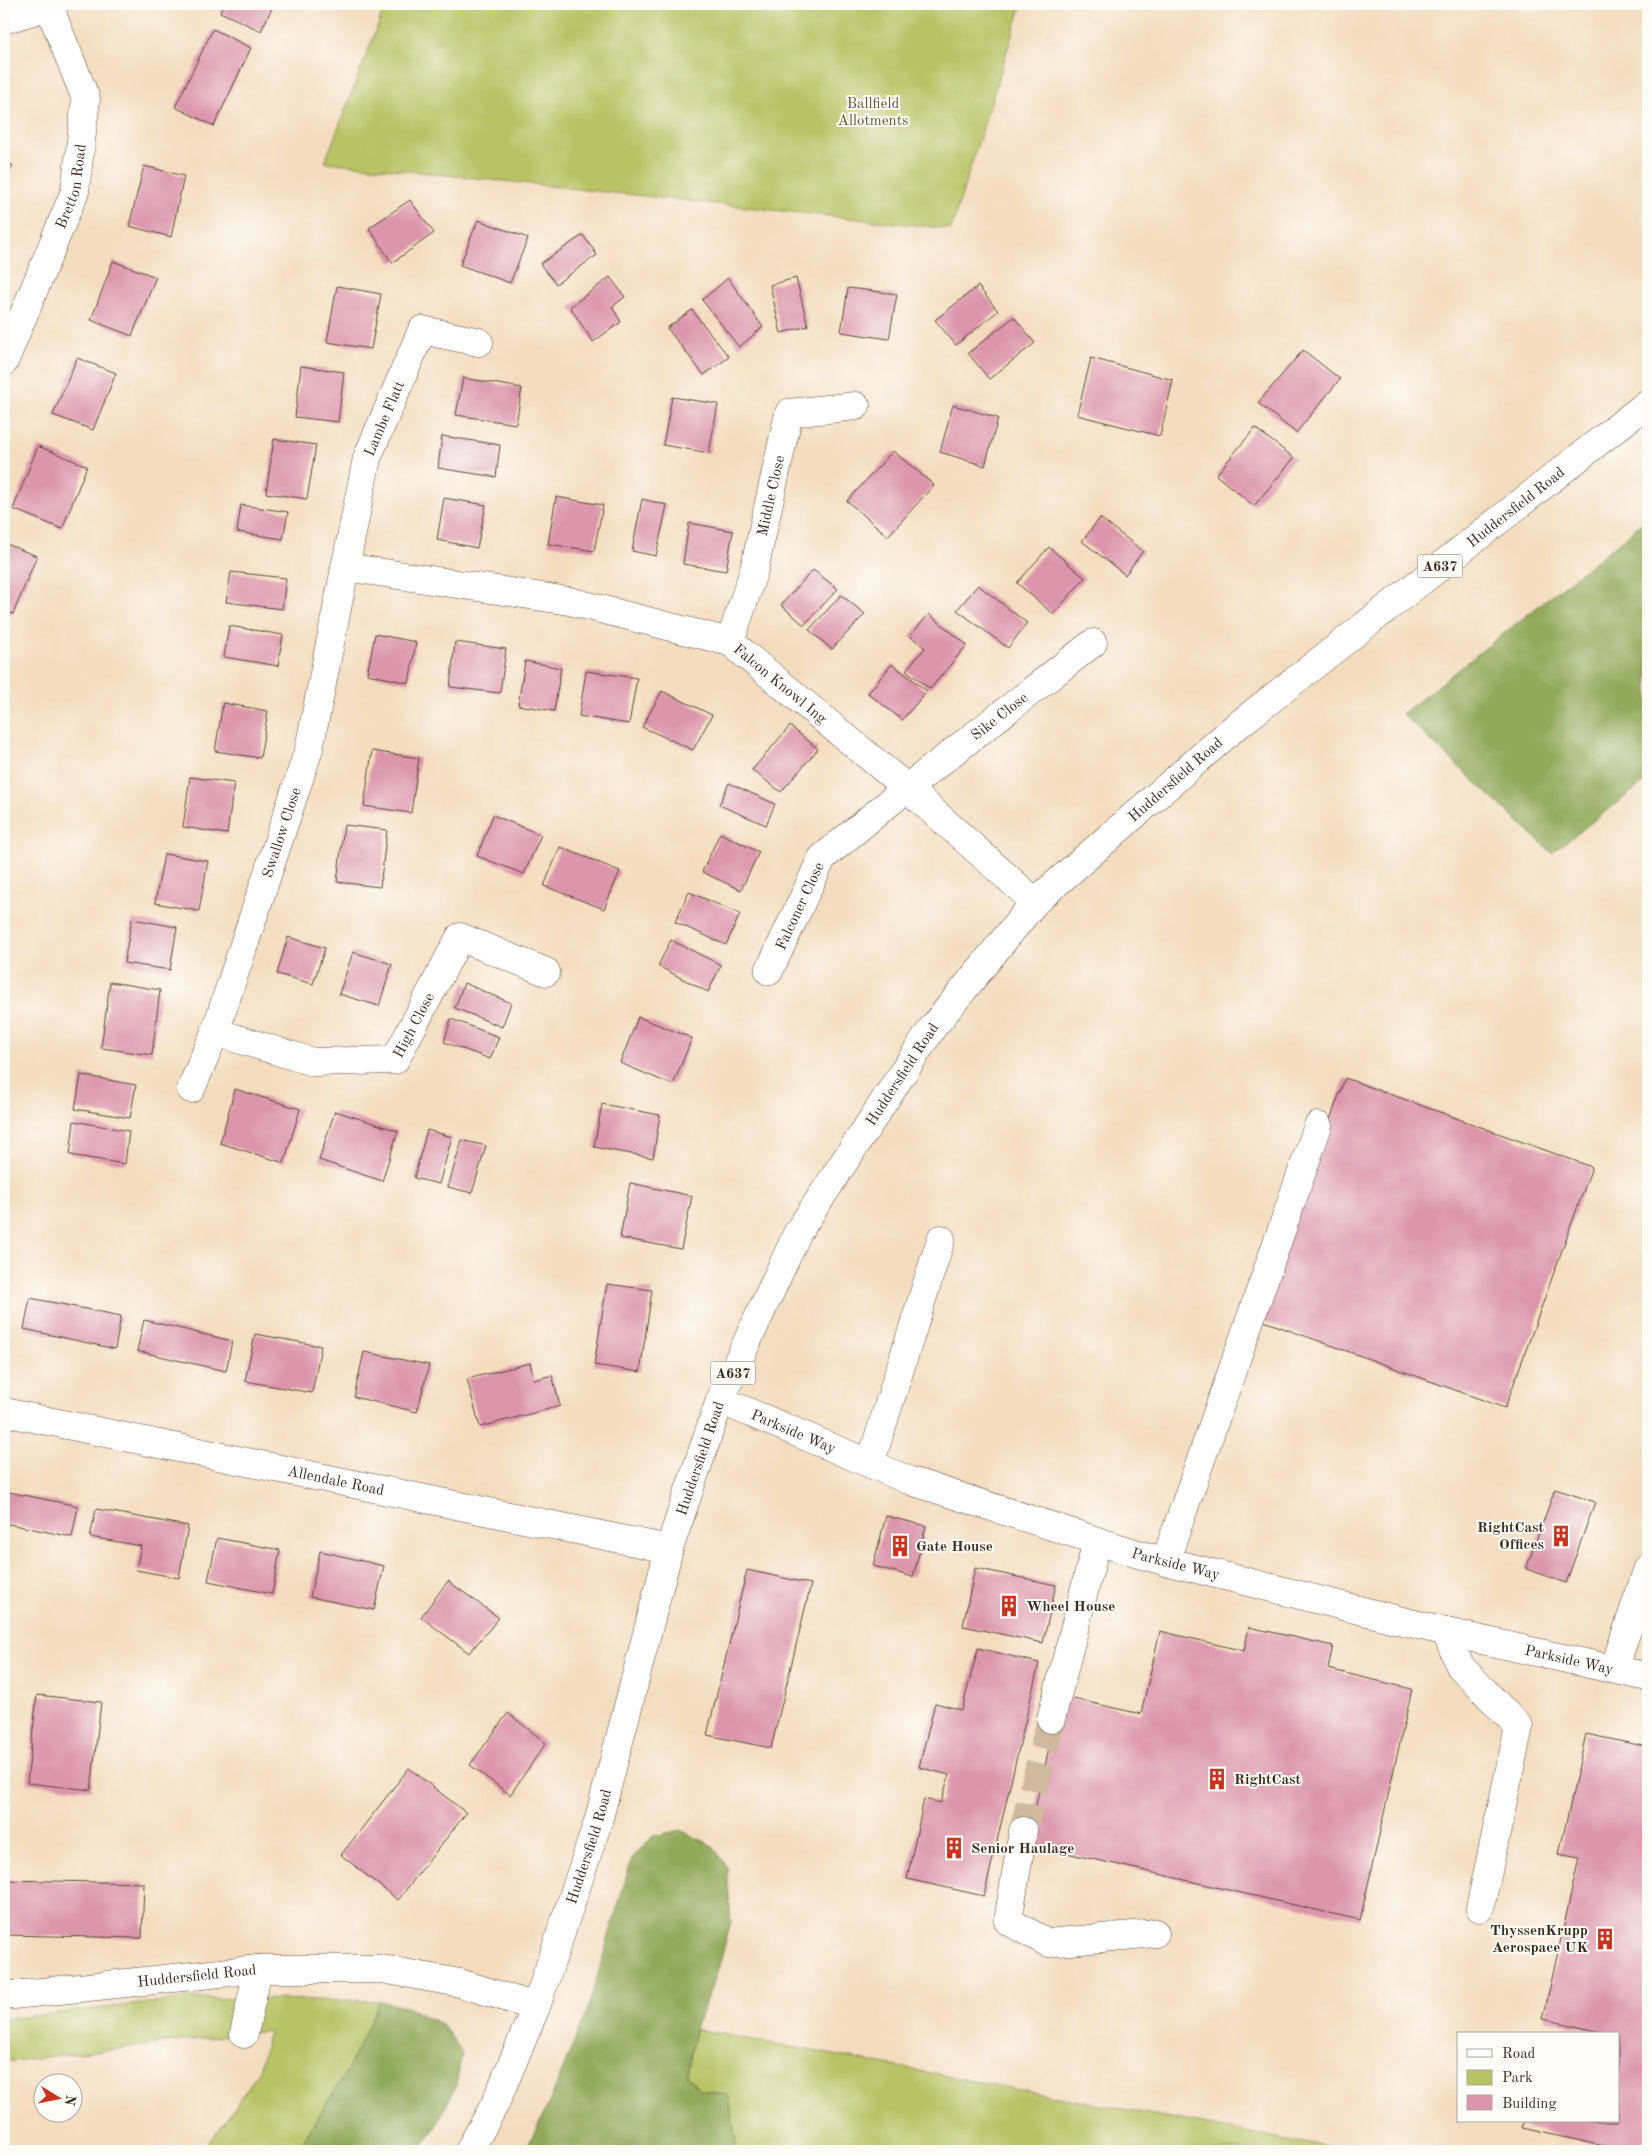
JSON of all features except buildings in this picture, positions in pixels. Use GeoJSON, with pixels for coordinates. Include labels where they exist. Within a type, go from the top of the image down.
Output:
{"type":"FeatureCollection","features":[{"type":"Feature","properties":{"kind":"main road"},"geometry":{"type":"LineString","coordinates":[[4,20],[51,4]]}},
{"type":"Feature","properties":{"kind":"main road","name":"Bretton Road"},"geometry":{"type":"LineString","coordinates":[[4,362],[75,191],[86,99],[51,4]]}},
{"type":"Feature","properties":{"kind":"main road","name":"Lambe Flatt"},"geometry":{"type":"LineString","coordinates":[[345,567],[367,458],[422,330],[479,342]]}},
{"type":"Feature","properties":{"kind":"main road","name":"Huddersfield Road"},"geometry":{"type":"LineString","coordinates":[[469,2151],[495,2104],[536,2007],[598,1822],[669,1549],[720,1400],[798,1232],[933,1027],[1035,902],[1233,729],[1648,403]]}},
{"type":"Feature","properties":{"kind":"main road","name":"Middle Close"},"geometry":{"type":"LineString","coordinates":[[730,642],[754,570],[789,413],[856,406]]}},
{"type":"Feature","properties":{"kind":"main road","name":"Falcon Knowl Ing"},"geometry":{"type":"LineString","coordinates":[[345,567],[568,601],[730,642],[907,788],[1035,902]]}},
{"type":"Feature","properties":{"kind":"main road","name":"Swallow Close"},"geometry":{"type":"LineString","coordinates":[[191,1089],[215,1032],[309,749],[345,567]]}},
{"type":"Feature","properties":{"kind":"main road","name":"Sike Close"},"geometry":{"type":"LineString","coordinates":[[907,788],[1093,643]]}},
{"type":"Feature","properties":{"kind":"main road","name":"Falconer Close"},"geometry":{"type":"LineString","coordinates":[[769,971],[822,858],[907,788]]}},
{"type":"Feature","properties":{"kind":"main road","name":"High Close"},"geometry":{"type":"LineString","coordinates":[[215,1032],[313,1062],[395,1060],[460,937],[546,972]]}},
{"type":"Feature","properties":{"kind":"main road"},"geometry":{"type":"LineString","coordinates":[[1165,1562],[1318,1126]]}},
{"type":"Feature","properties":{"kind":"main road"},"geometry":{"type":"LineString","coordinates":[[870,1464],[941,1239]]}},
{"type":"Feature","properties":{"kind":"main road","name":"Parkside Way"},"geometry":{"type":"LineString","coordinates":[[720,1400],[908,1480],[1165,1562],[1446,1632],[1648,1677]]}},
{"type":"Feature","properties":{"kind":"main road","name":"Allendale Road"},"geometry":{"type":"LineString","coordinates":[[4,1412],[669,1549]]}},
{"type":"Feature","properties":{"kind":"main road"},"geometry":{"type":"LineString","coordinates":[[1051,1719],[1097,1541]]}},
{"type":"Feature","properties":{"kind":"main road"},"geometry":{"type":"LineString","coordinates":[[1614,1670],[1648,1568]]}},
{"type":"Feature","properties":{"kind":"main road"},"geometry":{"type":"LineString","coordinates":[[1446,1632],[1460,1666],[1519,1727],[1480,1908]]}},
{"type":"Feature","properties":{"kind":"main road"},"geometry":{"type":"LineString","coordinates":[[1023,1831],[1008,1922],[1048,1943],[1155,1933]]}},
{"type":"Feature","properties":{"kind":"main road","name":"Huddersfield Road"},"geometry":{"type":"LineString","coordinates":[[4,1996],[258,1969],[382,1968],[460,1983],[536,2007]]}},
{"type":"Feature","properties":{"kind":"main road"},"geometry":{"type":"LineString","coordinates":[[244,2034],[258,1969]]}},
{"type":"Feature","properties":{"kind":"green space","name":"Ballfield Allotments"},"geometry":{"type":"Polygon","coordinates":[[[386,4],[1022,4],[951,229],[325,162],[386,4]]]}},
{"type":"Feature","properties":{"kind":"green space"},"geometry":{"type":"Polygon","coordinates":[[[1648,516],[1648,779],[1552,853],[1402,714],[1628,535],[1648,516]]]}},
{"type":"Feature","properties":{"kind":"green space"},"geometry":{"type":"Polygon","coordinates":[[[680,1830],[713,1846],[727,1867],[731,1922],[717,1973],[695,2029],[687,2075],[699,2089],[729,2096],[737,2151],[525,2151],[548,2105],[587,2011],[632,1858],[653,1836],[680,1830]]]}},
{"type":"Feature","properties":{"kind":"green space"},"geometry":{"type":"Polygon","coordinates":[[[193,1998],[380,2001],[347,2071],[297,2151],[201,2151],[225,2123],[259,2070],[269,2031],[4,2062],[4,2019],[193,1998]]]}},
{"type":"Feature","properties":{"kind":"green space"},"geometry":{"type":"Polygon","coordinates":[[[380,2001],[409,2008],[443,2025],[462,2053],[456,2086],[435,2128],[419,2151],[297,2151],[347,2071],[380,2001]]]}},
{"type":"Feature","properties":{"kind":"green space"},"geometry":{"type":"Polygon","coordinates":[[[695,2029],[1347,2151],[737,2151],[729,2096],[699,2089],[687,2076],[695,2029]]]}},
{"type":"Feature","properties":{"kind":"tunnel"},"geometry":{"type":"LineString","coordinates":[[1023,1831],[1051,1719]]}},
{"type":"Feature","properties":{"kind":"place","name":"RightCast Offices"},"geometry":{"type":"Point","coordinates":[1561,1536]}},
{"type":"Feature","properties":{"kind":"place","name":"Gate House"},"geometry":{"type":"Point","coordinates":[900,1546]}},
{"type":"Feature","properties":{"kind":"place","name":"Wheel House"},"geometry":{"type":"Point","coordinates":[1009,1606]}},
{"type":"Feature","properties":{"kind":"place","name":"RightCast"},"geometry":{"type":"Point","coordinates":[1217,1779]}},
{"type":"Feature","properties":{"kind":"place","name":"Senior Haulage"},"geometry":{"type":"Point","coordinates":[954,1848]}},
{"type":"Feature","properties":{"kind":"place","name":"ThyssenKrupp Aerospace UK"},"geometry":{"type":"Point","coordinates":[1605,1939]}}]}
